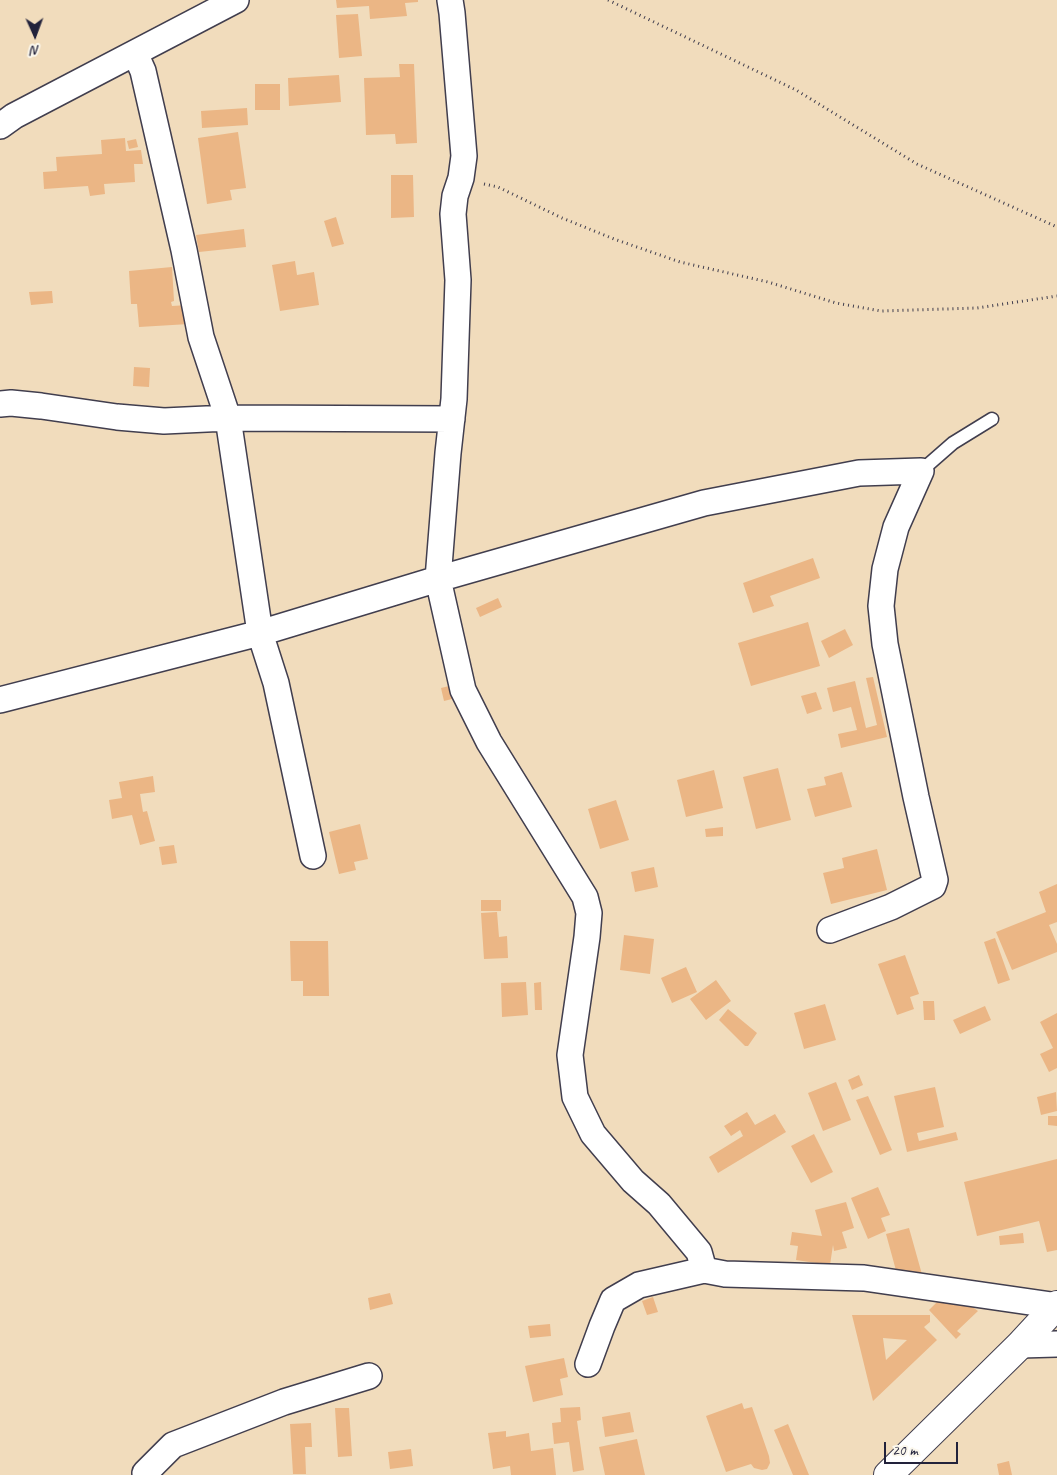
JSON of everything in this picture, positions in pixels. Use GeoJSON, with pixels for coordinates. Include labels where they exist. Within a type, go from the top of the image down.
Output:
{"type":"FeatureCollection","features":[{"type":"Feature","properties":{"kind":"main road"},"geometry":{"type":"LineString","coordinates":[[888,1475],[1020,1345],[1057,1305]]}},
{"type":"Feature","properties":{"kind":"street"},"geometry":{"type":"LineString","coordinates":[[5,118],[236,0]]}},
{"type":"Feature","properties":{"kind":"street"},"geometry":{"type":"LineString","coordinates":[[450,0],[464,156],[453,214],[458,280],[454,399],[438,579],[463,690],[489,742],[585,897],[589,913],[587,937],[570,1054],[575,1097],[593,1134],[633,1181],[659,1204],[694,1245],[699,1252],[704,1270]]}},
{"type":"Feature","properties":{"kind":"street"},"geometry":{"type":"LineString","coordinates":[[135,53],[143,71],[184,250],[201,337],[228,418],[260,633],[276,683],[313,856]]}},
{"type":"Feature","properties":{"kind":"street"},"geometry":{"type":"LineString","coordinates":[[0,404],[11,403],[138,419],[164,420],[228,418],[452,419]]}},
{"type":"Feature","properties":{"kind":"street"},"geometry":{"type":"LineString","coordinates":[[0,700],[260,633],[438,579],[704,503],[859,473],[921,471],[896,526],[885,569],[881,606],[885,644],[935,880],[933,886],[921,893],[891,907],[830,930]]}},
{"type":"Feature","properties":{"kind":"street"},"geometry":{"type":"LineString","coordinates":[[588,1364],[613,1300],[639,1285],[704,1270],[726,1274],[864,1278],[1057,1305]]}},
{"type":"Feature","properties":{"kind":"street"},"geometry":{"type":"LineString","coordinates":[[1020,1345],[1057,1344]]}},
{"type":"Feature","properties":{"kind":"street"},"geometry":{"type":"LineString","coordinates":[[146,1475],[145,1473],[173,1445],[284,1402],[369,1376]]}},
{"type":"Feature","properties":{"kind":"lane"},"geometry":{"type":"LineString","coordinates":[[921,471],[952,443],[992,419]]}},
{"type":"Feature","properties":{"kind":"path"},"geometry":{"type":"LineString","coordinates":[[608,0],[796,90],[917,164],[1057,227]]}},
{"type":"Feature","properties":{"kind":"path"},"geometry":{"type":"LineString","coordinates":[[461,178],[498,187],[570,221],[680,262],[768,282],[836,303],[890,311],[977,308],[1057,296]]}},
{"type":"Feature","properties":{"kind":"building"},"geometry":{"type":"Polygon","coordinates":[[[336,0],[418,0],[418,2],[405,3],[407,16],[370,19],[369,6],[337,8],[336,0]]]}},
{"type":"Feature","properties":{"kind":"building"},"geometry":{"type":"Polygon","coordinates":[[[358,14],[362,56],[339,58],[336,15],[358,14]]]}},
{"type":"Feature","properties":{"kind":"building"},"geometry":{"type":"Polygon","coordinates":[[[399,64],[414,64],[417,143],[396,144],[395,134],[366,135],[364,78],[400,77],[399,64]]]}},
{"type":"Feature","properties":{"kind":"building"},"geometry":{"type":"Polygon","coordinates":[[[339,75],[341,102],[289,106],[288,78],[339,75]]]}},
{"type":"Feature","properties":{"kind":"building"},"geometry":{"type":"Polygon","coordinates":[[[255,84],[280,84],[280,110],[255,110],[255,84]]]}},
{"type":"Feature","properties":{"kind":"building"},"geometry":{"type":"Polygon","coordinates":[[[247,108],[248,125],[202,128],[201,111],[247,108]]]}},
{"type":"Feature","properties":{"kind":"building"},"geometry":{"type":"Polygon","coordinates":[[[238,132],[246,188],[230,190],[232,200],[207,204],[198,138],[238,132]]]}},
{"type":"Feature","properties":{"kind":"building"},"geometry":{"type":"Polygon","coordinates":[[[125,138],[126,151],[141,150],[143,164],[134,164],[135,182],[104,184],[105,194],[90,196],[88,186],[44,189],[43,172],[57,171],[56,157],[102,154],[101,140],[125,138]]]}},
{"type":"Feature","properties":{"kind":"building"},"geometry":{"type":"Polygon","coordinates":[[[136,139],[138,147],[129,149],[127,141],[136,139]]]}},
{"type":"Feature","properties":{"kind":"building"},"geometry":{"type":"Polygon","coordinates":[[[391,175],[413,175],[414,217],[391,218],[391,175]]]}},
{"type":"Feature","properties":{"kind":"building"},"geometry":{"type":"Polygon","coordinates":[[[336,217],[344,244],[332,247],[324,221],[336,217]]]}},
{"type":"Feature","properties":{"kind":"building"},"geometry":{"type":"Polygon","coordinates":[[[244,229],[246,247],[199,252],[196,235],[244,229]]]}},
{"type":"Feature","properties":{"kind":"building"},"geometry":{"type":"Polygon","coordinates":[[[295,261],[297,275],[314,272],[319,305],[280,311],[272,265],[295,261]]]}},
{"type":"Feature","properties":{"kind":"building"},"geometry":{"type":"Polygon","coordinates":[[[172,267],[174,301],[171,302],[172,306],[188,305],[189,324],[139,327],[137,304],[131,304],[129,271],[172,267]]]}},
{"type":"Feature","properties":{"kind":"building"},"geometry":{"type":"Polygon","coordinates":[[[52,291],[53,303],[31,305],[29,292],[52,291]]]}},
{"type":"Feature","properties":{"kind":"building"},"geometry":{"type":"Polygon","coordinates":[[[134,367],[150,368],[149,387],[133,386],[134,367]]]}},
{"type":"Feature","properties":{"kind":"building"},"geometry":{"type":"Polygon","coordinates":[[[813,558],[820,578],[770,596],[774,606],[753,613],[743,583],[813,558]]]}},
{"type":"Feature","properties":{"kind":"building"},"geometry":{"type":"Polygon","coordinates":[[[498,598],[502,607],[480,617],[476,608],[498,598]]]}},
{"type":"Feature","properties":{"kind":"building"},"geometry":{"type":"Polygon","coordinates":[[[808,622],[820,666],[751,686],[738,643],[808,622]]]}},
{"type":"Feature","properties":{"kind":"building"},"geometry":{"type":"Polygon","coordinates":[[[845,629],[853,645],[829,658],[821,641],[845,629]]]}},
{"type":"Feature","properties":{"kind":"building"},"geometry":{"type":"Polygon","coordinates":[[[873,677],[887,737],[841,748],[838,734],[857,730],[851,707],[833,712],[827,688],[855,681],[866,728],[877,725],[866,678],[873,677]]]}},
{"type":"Feature","properties":{"kind":"building"},"geometry":{"type":"Polygon","coordinates":[[[457,684],[460,697],[444,701],[441,688],[457,684]]]}},
{"type":"Feature","properties":{"kind":"building"},"geometry":{"type":"Polygon","coordinates":[[[816,692],[822,709],[807,714],[801,696],[816,692]]]}},
{"type":"Feature","properties":{"kind":"building"},"geometry":{"type":"Polygon","coordinates":[[[778,768],[791,820],[756,829],[743,777],[778,768]]]}},
{"type":"Feature","properties":{"kind":"building"},"geometry":{"type":"Polygon","coordinates":[[[714,770],[723,808],[686,817],[677,780],[714,770]]]}},
{"type":"Feature","properties":{"kind":"building"},"geometry":{"type":"Polygon","coordinates":[[[842,772],[852,807],[815,817],[807,789],[826,785],[824,777],[842,772]]]}},
{"type":"Feature","properties":{"kind":"building"},"geometry":{"type":"Polygon","coordinates":[[[153,776],[155,792],[140,794],[143,812],[147,811],[155,841],[140,845],[132,815],[112,819],[109,800],[122,798],[119,782],[153,776]]]}},
{"type":"Feature","properties":{"kind":"building"},"geometry":{"type":"Polygon","coordinates":[[[616,800],[629,840],[600,849],[588,809],[616,800]]]}},
{"type":"Feature","properties":{"kind":"building"},"geometry":{"type":"Polygon","coordinates":[[[360,824],[368,859],[354,862],[356,870],[339,874],[329,832],[360,824]]]}},
{"type":"Feature","properties":{"kind":"building"},"geometry":{"type":"Polygon","coordinates":[[[723,827],[723,836],[706,837],[705,829],[723,827]]]}},
{"type":"Feature","properties":{"kind":"building"},"geometry":{"type":"Polygon","coordinates":[[[174,845],[177,863],[162,865],[159,847],[174,845]]]}},
{"type":"Feature","properties":{"kind":"building"},"geometry":{"type":"Polygon","coordinates":[[[877,849],[887,890],[831,904],[823,873],[844,868],[842,858],[877,849]]]}},
{"type":"Feature","properties":{"kind":"building"},"geometry":{"type":"Polygon","coordinates":[[[654,867],[658,887],[635,892],[631,872],[654,867]]]}},
{"type":"Feature","properties":{"kind":"building"},"geometry":{"type":"Polygon","coordinates":[[[1057,884],[1057,922],[1049,925],[1057,944],[1057,952],[1012,970],[996,932],[1046,912],[1039,892],[1057,884]]]}},
{"type":"Feature","properties":{"kind":"building"},"geometry":{"type":"Polygon","coordinates":[[[481,900],[501,900],[501,911],[481,911],[481,900]]]}},
{"type":"Feature","properties":{"kind":"building"},"geometry":{"type":"Polygon","coordinates":[[[497,912],[499,937],[507,936],[508,958],[484,959],[481,913],[497,912]]]}},
{"type":"Feature","properties":{"kind":"building"},"geometry":{"type":"Polygon","coordinates":[[[624,935],[654,939],[650,974],[620,970],[624,935]]]}},
{"type":"Feature","properties":{"kind":"building"},"geometry":{"type":"Polygon","coordinates":[[[995,938],[1010,980],[998,984],[984,942],[995,938]]]}},
{"type":"Feature","properties":{"kind":"building"},"geometry":{"type":"Polygon","coordinates":[[[290,941],[328,941],[329,996],[303,996],[303,981],[291,981],[290,941]]]}},
{"type":"Feature","properties":{"kind":"building"},"geometry":{"type":"Polygon","coordinates":[[[905,955],[919,994],[910,997],[914,1009],[897,1015],[878,964],[905,955]]]}},
{"type":"Feature","properties":{"kind":"building"},"geometry":{"type":"Polygon","coordinates":[[[686,967],[697,992],[672,1003],[661,978],[686,967]]]}},
{"type":"Feature","properties":{"kind":"building"},"geometry":{"type":"Polygon","coordinates":[[[716,980],[731,1001],[706,1020],[690,999],[716,980]]]}},
{"type":"Feature","properties":{"kind":"building"},"geometry":{"type":"Polygon","coordinates":[[[526,982],[528,1015],[502,1017],[501,983],[526,982]]]}},
{"type":"Feature","properties":{"kind":"building"},"geometry":{"type":"Polygon","coordinates":[[[541,982],[542,1010],[535,1010],[534,983],[541,982]]]}},
{"type":"Feature","properties":{"kind":"building"},"geometry":{"type":"Polygon","coordinates":[[[923,1001],[934,1001],[935,1020],[924,1020],[923,1001]]]}},
{"type":"Feature","properties":{"kind":"building"},"geometry":{"type":"Polygon","coordinates":[[[825,1004],[836,1040],[804,1049],[794,1013],[825,1004]]]}},
{"type":"Feature","properties":{"kind":"building"},"geometry":{"type":"Polygon","coordinates":[[[985,1006],[991,1020],[960,1034],[953,1020],[985,1006]]]}},
{"type":"Feature","properties":{"kind":"building"},"geometry":{"type":"Polygon","coordinates":[[[728,1009],[757,1033],[748,1046],[745,1046],[719,1020],[728,1009]]]}},
{"type":"Feature","properties":{"kind":"building"},"geometry":{"type":"Polygon","coordinates":[[[1057,1013],[1057,1068],[1049,1072],[1040,1054],[1053,1048],[1040,1022],[1057,1013]]]}},
{"type":"Feature","properties":{"kind":"building"},"geometry":{"type":"Polygon","coordinates":[[[859,1075],[863,1085],[852,1090],[848,1080],[859,1075]]]}},
{"type":"Feature","properties":{"kind":"building"},"geometry":{"type":"Polygon","coordinates":[[[836,1082],[851,1120],[823,1131],[808,1093],[836,1082]]]}},
{"type":"Feature","properties":{"kind":"building"},"geometry":{"type":"Polygon","coordinates":[[[935,1087],[944,1127],[917,1133],[919,1141],[956,1132],[958,1140],[907,1152],[894,1096],[935,1087]]]}},
{"type":"Feature","properties":{"kind":"building"},"geometry":{"type":"Polygon","coordinates":[[[1056,1092],[1057,1111],[1041,1115],[1037,1097],[1056,1092]]]}},
{"type":"Feature","properties":{"kind":"building"},"geometry":{"type":"Polygon","coordinates":[[[868,1096],[892,1150],[880,1155],[856,1100],[868,1096]]]}},
{"type":"Feature","properties":{"kind":"building"},"geometry":{"type":"Polygon","coordinates":[[[747,1112],[755,1125],[775,1114],[786,1132],[718,1173],[709,1157],[743,1136],[740,1130],[731,1136],[724,1126],[747,1112]]]}},
{"type":"Feature","properties":{"kind":"building"},"geometry":{"type":"Polygon","coordinates":[[[1048,1116],[1057,1116],[1057,1126],[1048,1125],[1048,1116]]]}},
{"type":"Feature","properties":{"kind":"building"},"geometry":{"type":"Polygon","coordinates":[[[814,1134],[833,1172],[811,1183],[791,1146],[814,1134]]]}},
{"type":"Feature","properties":{"kind":"building"},"geometry":{"type":"Polygon","coordinates":[[[1057,1159],[1057,1250],[1047,1252],[1039,1221],[977,1236],[964,1182],[1057,1159]]]}},
{"type":"Feature","properties":{"kind":"building"},"geometry":{"type":"Polygon","coordinates":[[[878,1187],[890,1215],[881,1218],[886,1231],[868,1239],[851,1198],[878,1187]]]}},
{"type":"Feature","properties":{"kind":"building"},"geometry":{"type":"Polygon","coordinates":[[[846,1202],[854,1228],[842,1232],[847,1248],[834,1251],[833,1245],[830,1265],[796,1260],[798,1246],[790,1245],[792,1232],[822,1236],[815,1210],[846,1202]]]}},
{"type":"Feature","properties":{"kind":"building"},"geometry":{"type":"Polygon","coordinates":[[[909,1228],[923,1278],[900,1285],[886,1234],[909,1228]]]}},
{"type":"Feature","properties":{"kind":"building"},"geometry":{"type":"Polygon","coordinates":[[[1023,1233],[1024,1243],[1000,1245],[999,1236],[1023,1233]]]}},
{"type":"Feature","properties":{"kind":"building"},"geometry":{"type":"Polygon","coordinates":[[[390,1293],[393,1304],[370,1310],[368,1298],[390,1293]]]}},
{"type":"Feature","properties":{"kind":"building"},"geometry":{"type":"Polygon","coordinates":[[[653,1297],[658,1312],[647,1315],[642,1301],[653,1297]]]}},
{"type":"Feature","properties":{"kind":"building"},"geometry":{"type":"Polygon","coordinates":[[[940,1299],[971,1306],[978,1311],[957,1331],[961,1334],[956,1339],[929,1310],[940,1299]]]}},
{"type":"Feature","properties":{"kind":"building"},"geometry":{"type":"Polygon","coordinates":[[[852,1315],[930,1315],[930,1322],[924,1327],[937,1340],[873,1401],[852,1315]],[[883,1338],[886,1360],[907,1340],[883,1338]]]}},
{"type":"Feature","properties":{"kind":"building"},"geometry":{"type":"Polygon","coordinates":[[[550,1324],[551,1336],[530,1338],[528,1326],[550,1324]]]}},
{"type":"Feature","properties":{"kind":"building"},"geometry":{"type":"Polygon","coordinates":[[[564,1358],[568,1377],[560,1379],[563,1395],[533,1402],[525,1366],[564,1358]]]}},
{"type":"Feature","properties":{"kind":"building"},"geometry":{"type":"Polygon","coordinates":[[[742,1403],[744,1409],[752,1407],[770,1463],[767,1469],[754,1468],[751,1464],[726,1472],[706,1416],[742,1403]]]}},
{"type":"Feature","properties":{"kind":"building"},"geometry":{"type":"Polygon","coordinates":[[[580,1407],[581,1420],[577,1421],[584,1470],[573,1472],[569,1442],[554,1444],[552,1423],[561,1422],[560,1408],[580,1407]]]}},
{"type":"Feature","properties":{"kind":"building"},"geometry":{"type":"Polygon","coordinates":[[[335,1408],[349,1408],[352,1456],[338,1457],[335,1408]]]}},
{"type":"Feature","properties":{"kind":"building"},"geometry":{"type":"Polygon","coordinates":[[[630,1412],[634,1432],[605,1437],[602,1417],[630,1412]]]}},
{"type":"Feature","properties":{"kind":"building"},"geometry":{"type":"Polygon","coordinates":[[[311,1423],[312,1447],[305,1447],[306,1474],[293,1474],[290,1424],[311,1423]]]}},
{"type":"Feature","properties":{"kind":"building"},"geometry":{"type":"Polygon","coordinates":[[[788,1424],[809,1475],[793,1475],[774,1430],[788,1424]]]}},
{"type":"Feature","properties":{"kind":"building"},"geometry":{"type":"Polygon","coordinates":[[[506,1431],[506,1437],[529,1433],[531,1451],[553,1448],[556,1475],[511,1475],[510,1466],[493,1469],[488,1433],[506,1431]]]}},
{"type":"Feature","properties":{"kind":"building"},"geometry":{"type":"Polygon","coordinates":[[[637,1439],[645,1475],[605,1475],[599,1447],[637,1439]]]}},
{"type":"Feature","properties":{"kind":"building"},"geometry":{"type":"Polygon","coordinates":[[[411,1449],[413,1466],[390,1469],[388,1452],[411,1449]]]}},
{"type":"Feature","properties":{"kind":"building"},"geometry":{"type":"Polygon","coordinates":[[[1009,1461],[1012,1475],[999,1475],[997,1464],[1009,1461]]]}}]}
